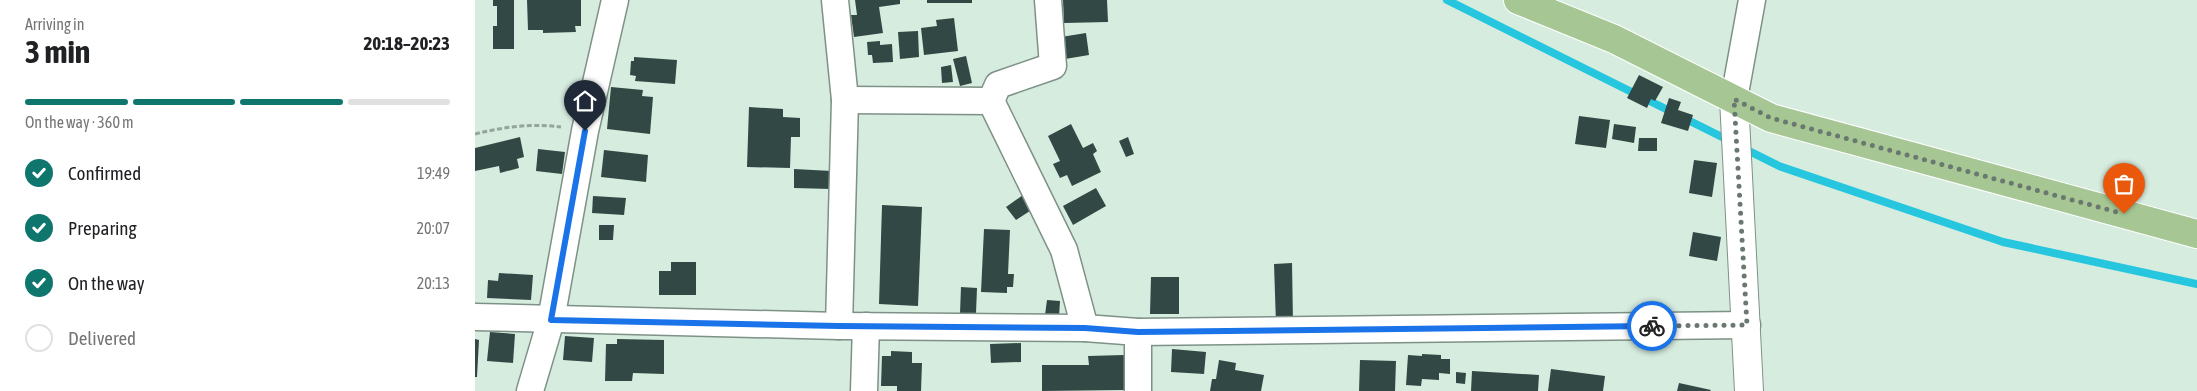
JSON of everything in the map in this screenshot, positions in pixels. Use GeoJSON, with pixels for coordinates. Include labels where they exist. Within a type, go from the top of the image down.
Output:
{"type":"FeatureCollection","features":[{"type":"Feature","properties":{"kind":"main road"},"geometry":{"type":"LineString","coordinates":[[1518,0],[1614,39],[1771,118],[2197,234]]}},
{"type":"Feature","properties":{"kind":"street"},"geometry":{"type":"LineString","coordinates":[[531,391],[551,320],[585,131],[615,0]]}},
{"type":"Feature","properties":{"kind":"street"},"geometry":{"type":"LineString","coordinates":[[835,0],[845,100],[839,326]]}},
{"type":"Feature","properties":{"kind":"street"},"geometry":{"type":"LineString","coordinates":[[991,101],[998,85],[1053,66],[1048,0]]}},
{"type":"Feature","properties":{"kind":"street"},"geometry":{"type":"LineString","coordinates":[[1749,391],[1734,99],[1752,0]]}},
{"type":"Feature","properties":{"kind":"street"},"geometry":{"type":"LineString","coordinates":[[845,100],[991,101]]}},
{"type":"Feature","properties":{"kind":"street"},"geometry":{"type":"LineString","coordinates":[[991,101],[1065,250],[1085,328]]}},
{"type":"Feature","properties":{"kind":"street"},"geometry":{"type":"LineString","coordinates":[[475,316],[551,320],[839,326],[1085,328],[1138,332],[1747,325]]}},
{"type":"Feature","properties":{"kind":"street"},"geometry":{"type":"LineString","coordinates":[[864,391],[866,326]]}},
{"type":"Feature","properties":{"kind":"street"},"geometry":{"type":"LineString","coordinates":[[1138,332],[1138,391]]}},
{"type":"Feature","properties":{"kind":"path"},"geometry":{"type":"LineString","coordinates":[[475,134],[504,127],[550,125],[585,131]]}},
{"type":"Feature","properties":{"kind":"building"},"geometry":{"type":"Polygon","coordinates":[[[493,0],[514,0],[514,49],[493,49],[493,26],[497,26],[497,6],[493,6],[493,0]]]}},
{"type":"Feature","properties":{"kind":"building"},"geometry":{"type":"Polygon","coordinates":[[[527,0],[581,0],[581,26],[575,26],[576,32],[543,33],[543,30],[528,30],[527,0]]]}},
{"type":"Feature","properties":{"kind":"building"},"geometry":{"type":"Polygon","coordinates":[[[855,0],[900,0],[900,4],[879,7],[883,33],[854,37],[851,15],[857,15],[855,0]]]}},
{"type":"Feature","properties":{"kind":"building"},"geometry":{"type":"Polygon","coordinates":[[[927,0],[972,0],[972,3],[927,3],[927,0]]]}},
{"type":"Feature","properties":{"kind":"building"},"geometry":{"type":"Polygon","coordinates":[[[1063,0],[1107,0],[1108,22],[1064,23],[1063,0]]]}},
{"type":"Feature","properties":{"kind":"building"},"geometry":{"type":"Polygon","coordinates":[[[954,18],[958,51],[924,55],[921,28],[937,26],[936,20],[954,18]]]}},
{"type":"Feature","properties":{"kind":"building"},"geometry":{"type":"Polygon","coordinates":[[[918,31],[919,57],[900,59],[898,32],[918,31]]]}},
{"type":"Feature","properties":{"kind":"building"},"geometry":{"type":"Polygon","coordinates":[[[1086,33],[1089,55],[1065,59],[1061,37],[1086,33]]]}},
{"type":"Feature","properties":{"kind":"building"},"geometry":{"type":"Polygon","coordinates":[[[880,41],[880,45],[892,44],[893,62],[873,63],[872,55],[868,55],[867,42],[880,41]]]}},
{"type":"Feature","properties":{"kind":"building"},"geometry":{"type":"Polygon","coordinates":[[[966,56],[972,83],[960,86],[953,59],[966,56]]]}},
{"type":"Feature","properties":{"kind":"building"},"geometry":{"type":"Polygon","coordinates":[[[634,57],[677,60],[675,84],[635,81],[636,76],[630,75],[631,61],[634,61],[634,57]]]}},
{"type":"Feature","properties":{"kind":"building"},"geometry":{"type":"Polygon","coordinates":[[[951,65],[953,82],[942,83],[941,67],[951,65]]]}},
{"type":"Feature","properties":{"kind":"building"},"geometry":{"type":"Polygon","coordinates":[[[1639,75],[1663,87],[1655,101],[1651,99],[1647,108],[1627,98],[1639,75]]]}},
{"type":"Feature","properties":{"kind":"building"},"geometry":{"type":"Polygon","coordinates":[[[611,87],[643,90],[642,96],[653,97],[650,134],[607,129],[611,87]]]}},
{"type":"Feature","properties":{"kind":"building"},"geometry":{"type":"Polygon","coordinates":[[[1669,98],[1681,102],[1678,110],[1693,115],[1688,131],[1661,123],[1669,98]]]}},
{"type":"Feature","properties":{"kind":"building"},"geometry":{"type":"Polygon","coordinates":[[[749,107],[783,109],[783,117],[800,118],[800,137],[791,137],[790,168],[747,167],[749,107]]]}},
{"type":"Feature","properties":{"kind":"building"},"geometry":{"type":"Polygon","coordinates":[[[1579,116],[1610,120],[1606,148],[1575,144],[1579,116]]]}},
{"type":"Feature","properties":{"kind":"building"},"geometry":{"type":"Polygon","coordinates":[[[1071,124],[1083,148],[1093,143],[1097,151],[1093,154],[1101,172],[1072,186],[1067,175],[1060,178],[1053,164],[1060,161],[1048,136],[1071,124]]]}},
{"type":"Feature","properties":{"kind":"building"},"geometry":{"type":"Polygon","coordinates":[[[1614,124],[1636,127],[1634,143],[1612,139],[1614,124]]]}},
{"type":"Feature","properties":{"kind":"building"},"geometry":{"type":"Polygon","coordinates":[[[520,137],[524,157],[517,159],[519,168],[500,173],[499,166],[475,171],[475,148],[520,137]]]}},
{"type":"Feature","properties":{"kind":"building"},"geometry":{"type":"Polygon","coordinates":[[[1128,137],[1134,154],[1126,157],[1119,141],[1128,137]]]}},
{"type":"Feature","properties":{"kind":"building"},"geometry":{"type":"Polygon","coordinates":[[[1639,138],[1657,138],[1657,151],[1638,151],[1639,138]]]}},
{"type":"Feature","properties":{"kind":"building"},"geometry":{"type":"Polygon","coordinates":[[[538,149],[565,152],[562,174],[536,171],[538,149]]]}},
{"type":"Feature","properties":{"kind":"building"},"geometry":{"type":"Polygon","coordinates":[[[604,150],[648,155],[646,182],[601,177],[604,150]]]}},
{"type":"Feature","properties":{"kind":"building"},"geometry":{"type":"Polygon","coordinates":[[[1694,160],[1717,163],[1712,197],[1689,193],[1694,160]]]}},
{"type":"Feature","properties":{"kind":"building"},"geometry":{"type":"Polygon","coordinates":[[[794,169],[832,171],[831,189],[794,188],[794,169]]]}},
{"type":"Feature","properties":{"kind":"building"},"geometry":{"type":"Polygon","coordinates":[[[1096,188],[1106,206],[1073,225],[1063,206],[1096,188]]]}},
{"type":"Feature","properties":{"kind":"building"},"geometry":{"type":"Polygon","coordinates":[[[1023,195],[1033,209],[1016,220],[1006,207],[1023,195]]]}},
{"type":"Feature","properties":{"kind":"building"},"geometry":{"type":"Polygon","coordinates":[[[593,196],[626,198],[624,215],[592,213],[593,196]]]}},
{"type":"Feature","properties":{"kind":"building"},"geometry":{"type":"Polygon","coordinates":[[[882,205],[922,207],[918,306],[879,304],[882,205]]]}},
{"type":"Feature","properties":{"kind":"building"},"geometry":{"type":"Polygon","coordinates":[[[599,225],[614,225],[613,240],[599,240],[599,225]]]}},
{"type":"Feature","properties":{"kind":"building"},"geometry":{"type":"Polygon","coordinates":[[[984,229],[1010,230],[1008,274],[1014,274],[1013,287],[1007,287],[1007,293],[981,292],[984,229]]]}},
{"type":"Feature","properties":{"kind":"building"},"geometry":{"type":"Polygon","coordinates":[[[1693,232],[1721,237],[1717,261],[1689,256],[1693,232]]]}},
{"type":"Feature","properties":{"kind":"building"},"geometry":{"type":"Polygon","coordinates":[[[671,262],[696,262],[696,295],[659,295],[659,271],[671,271],[671,262]]]}},
{"type":"Feature","properties":{"kind":"building"},"geometry":{"type":"Polygon","coordinates":[[[1292,263],[1293,323],[1276,324],[1274,264],[1292,263]]]}},
{"type":"Feature","properties":{"kind":"building"},"geometry":{"type":"Polygon","coordinates":[[[499,273],[533,275],[531,300],[487,298],[488,280],[498,281],[499,273]]]}},
{"type":"Feature","properties":{"kind":"building"},"geometry":{"type":"Polygon","coordinates":[[[1151,277],[1179,277],[1179,314],[1150,314],[1151,277]]]}},
{"type":"Feature","properties":{"kind":"building"},"geometry":{"type":"Polygon","coordinates":[[[961,287],[977,288],[976,313],[960,313],[961,287]]]}},
{"type":"Feature","properties":{"kind":"building"},"geometry":{"type":"Polygon","coordinates":[[[1047,300],[1060,301],[1059,317],[1045,315],[1047,300]]]}},
{"type":"Feature","properties":{"kind":"building"},"geometry":{"type":"Polygon","coordinates":[[[490,332],[515,334],[513,363],[487,361],[490,332]]]}},
{"type":"Feature","properties":{"kind":"building"},"geometry":{"type":"Polygon","coordinates":[[[565,336],[594,338],[592,362],[563,360],[565,336]]]}},
{"type":"Feature","properties":{"kind":"building"},"geometry":{"type":"Polygon","coordinates":[[[475,339],[479,340],[477,377],[475,377],[475,339]]]}},
{"type":"Feature","properties":{"kind":"building"},"geometry":{"type":"Polygon","coordinates":[[[617,339],[664,340],[664,374],[633,373],[632,381],[605,381],[606,344],[617,344],[617,339]]]}},
{"type":"Feature","properties":{"kind":"building"},"geometry":{"type":"Polygon","coordinates":[[[1021,343],[1021,362],[991,363],[990,344],[1021,343]]]}},
{"type":"Feature","properties":{"kind":"building"},"geometry":{"type":"Polygon","coordinates":[[[1172,349],[1206,352],[1204,374],[1171,372],[1172,349]]]}},
{"type":"Feature","properties":{"kind":"building"},"geometry":{"type":"Polygon","coordinates":[[[891,351],[912,352],[912,363],[922,363],[921,391],[897,391],[897,386],[881,386],[882,356],[891,356],[891,351]]]}},
{"type":"Feature","properties":{"kind":"building"},"geometry":{"type":"Polygon","coordinates":[[[1422,354],[1441,355],[1441,359],[1450,359],[1450,374],[1439,373],[1439,380],[1422,379],[1421,386],[1406,385],[1408,355],[1422,356],[1422,354]]]}},
{"type":"Feature","properties":{"kind":"building"},"geometry":{"type":"Polygon","coordinates":[[[1124,355],[1124,390],[1042,391],[1042,365],[1089,365],[1088,356],[1124,355]]]}},
{"type":"Feature","properties":{"kind":"building"},"geometry":{"type":"Polygon","coordinates":[[[1219,360],[1236,363],[1235,370],[1264,375],[1261,391],[1210,391],[1212,379],[1216,379],[1219,360]]]}},
{"type":"Feature","properties":{"kind":"building"},"geometry":{"type":"Polygon","coordinates":[[[1360,360],[1396,361],[1395,391],[1359,391],[1360,360]]]}},
{"type":"Feature","properties":{"kind":"building"},"geometry":{"type":"Polygon","coordinates":[[[1551,369],[1605,376],[1603,391],[1548,391],[1551,369]]]}},
{"type":"Feature","properties":{"kind":"building"},"geometry":{"type":"Polygon","coordinates":[[[1472,371],[1539,375],[1538,391],[1471,391],[1472,371]]]}},
{"type":"Feature","properties":{"kind":"building"},"geometry":{"type":"Polygon","coordinates":[[[1456,372],[1466,373],[1465,384],[1456,383],[1456,372]]]}},
{"type":"Feature","properties":{"kind":"building"},"geometry":{"type":"Polygon","coordinates":[[[1679,383],[1711,390],[1677,391],[1679,383]]]}},
{"type":"Feature","properties":{"kind":"waterway"},"geometry":{"type":"LineString","coordinates":[[1447,0],[1730,141]]}},
{"type":"Feature","properties":{"kind":"waterway"},"geometry":{"type":"LineString","coordinates":[[1743,148],[1779,166],[2003,242],[2197,284]]}},
{"type":"Feature","properties":{"kind":"way so far"},"geometry":{"type":"LineString","coordinates":[[1652,326],[1747,325],[1734,99],[1771,118],[2124,214]]}},
{"type":"Feature","properties":{"kind":"route"},"geometry":{"type":"LineString","coordinates":[[585,131],[551,320],[839,326],[1085,328],[1138,332],[1652,326]]}}]}
